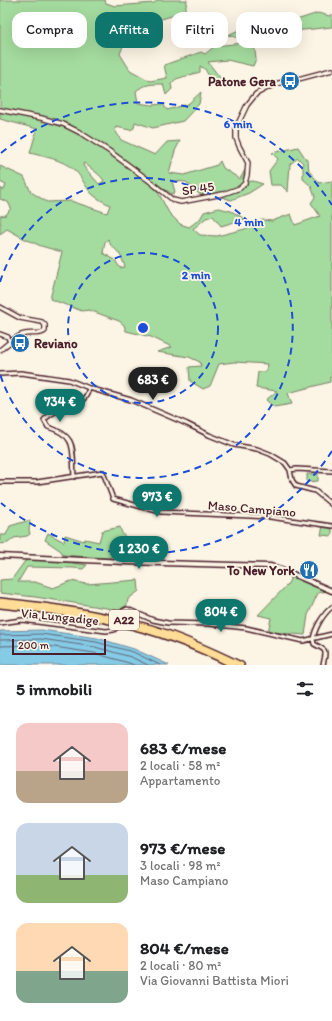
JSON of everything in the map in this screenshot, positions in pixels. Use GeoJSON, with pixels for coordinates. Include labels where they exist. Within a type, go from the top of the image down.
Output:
{"type":"FeatureCollection","features":[{"type":"Feature","properties":{"kind":"highway","name":"A22"},"geometry":{"type":"LineString","coordinates":[[0,601],[80,611],[112,617],[190,642],[213,651],[241,665]]}},
{"type":"Feature","properties":{"kind":"highway","name":"A22"},"geometry":{"type":"LineString","coordinates":[[0,605],[80,615],[133,626],[180,642],[233,665]]}},
{"type":"Feature","properties":{"kind":"main road"},"geometry":{"type":"LineString","coordinates":[[0,556],[270,566],[281,569],[332,591]]}},
{"type":"Feature","properties":{"kind":"street","name":"SP 45"},"geometry":{"type":"LineString","coordinates":[[0,110],[63,124],[80,132],[147,179],[173,200],[181,202],[224,194],[240,188],[245,183],[248,163],[236,138],[236,128],[247,105],[256,94],[279,83],[332,70]]}},
{"type":"Feature","properties":{"kind":"street"},"geometry":{"type":"LineString","coordinates":[[0,307],[20,318],[42,322],[45,328],[45,331],[42,333],[25,334],[18,337],[0,350]]}},
{"type":"Feature","properties":{"kind":"street"},"geometry":{"type":"LineString","coordinates":[[0,334],[8,337],[10,343]]}},
{"type":"Feature","properties":{"kind":"street"},"geometry":{"type":"LineString","coordinates":[[0,374],[21,372],[69,380],[89,388],[131,400],[234,445],[257,449],[270,454],[285,463],[290,470],[292,480],[296,486],[315,491],[332,505]]}},
{"type":"Feature","properties":{"kind":"street"},"geometry":{"type":"LineString","coordinates":[[74,477],[72,444],[65,434],[48,427],[44,420],[56,411],[79,403],[87,395],[89,388]]}},
{"type":"Feature","properties":{"kind":"street"},"geometry":{"type":"LineString","coordinates":[[290,470],[332,471]]}},
{"type":"Feature","properties":{"kind":"street","name":"Maso Campiano"},"geometry":{"type":"LineString","coordinates":[[0,482],[37,482],[103,472],[113,499],[149,509],[169,512],[270,517],[332,526]]}},
{"type":"Feature","properties":{"kind":"street"},"geometry":{"type":"LineString","coordinates":[[323,665],[326,654],[324,648],[314,644],[312,639],[317,627],[332,607]]}},
{"type":"Feature","properties":{"kind":"street"},"geometry":{"type":"LineString","coordinates":[[123,611],[127,609],[153,620],[168,623],[209,624],[246,628],[303,641],[332,634]]}},
{"type":"Feature","properties":{"kind":"street","name":"Via Lungadige"},"geometry":{"type":"LineString","coordinates":[[0,623],[22,620],[106,631],[114,630],[116,628]]}},
{"type":"Feature","properties":{"kind":"green space"},"geometry":{"type":"Polygon","coordinates":[[[0,0],[105,0],[106,3],[115,6],[154,3],[158,0],[187,0],[185,12],[171,12],[171,16],[163,19],[163,12],[95,12],[95,48],[122,48],[120,54],[130,70],[150,81],[167,78],[164,65],[201,52],[205,54],[212,48],[228,48],[228,45],[236,44],[236,48],[255,48],[256,59],[253,66],[227,60],[208,62],[221,79],[213,84],[205,69],[200,66],[200,72],[176,79],[171,84],[172,89],[166,95],[163,84],[152,84],[136,91],[138,103],[152,105],[163,104],[167,110],[188,104],[201,92],[199,104],[183,121],[153,128],[135,122],[134,128],[130,130],[116,127],[115,130],[121,140],[155,155],[167,142],[180,141],[175,151],[169,173],[184,175],[217,165],[220,161],[223,168],[240,179],[246,168],[243,182],[253,181],[263,184],[249,193],[231,200],[213,194],[199,194],[186,182],[172,181],[175,192],[172,194],[158,185],[158,192],[169,213],[180,224],[189,227],[200,219],[204,212],[219,208],[231,211],[245,219],[221,226],[213,216],[206,218],[193,229],[200,235],[217,236],[245,229],[262,220],[272,221],[291,214],[295,225],[320,216],[311,203],[315,197],[311,186],[303,179],[303,163],[298,158],[290,164],[288,192],[281,185],[271,185],[269,171],[278,159],[272,153],[298,147],[308,162],[309,171],[319,183],[332,181],[332,377],[330,377],[330,382],[288,393],[292,404],[274,407],[266,400],[277,391],[256,388],[258,372],[266,372],[268,364],[234,362],[219,364],[210,386],[203,389],[190,381],[189,367],[201,366],[200,362],[189,357],[157,352],[172,347],[151,337],[126,331],[124,325],[119,321],[89,310],[82,311],[50,299],[62,252],[41,246],[7,229],[0,234],[0,216],[6,215],[11,208],[8,202],[0,199],[0,188],[4,190],[6,185],[0,182],[0,166],[24,177],[31,192],[47,202],[71,201],[107,213],[110,205],[92,194],[78,173],[68,166],[53,159],[30,153],[37,129],[0,119],[0,0]],[[84,163],[83,164],[99,184],[104,181],[84,163]],[[108,239],[105,242],[103,253],[115,260],[120,268],[125,267],[119,254],[108,239]]]}},
{"type":"Feature","properties":{"kind":"green space"},"geometry":{"type":"Polygon","coordinates":[[[318,13],[330,16],[332,14],[332,27],[302,30],[302,18],[318,13]]]}},
{"type":"Feature","properties":{"kind":"green space"},"geometry":{"type":"Polygon","coordinates":[[[236,31],[236,37],[228,35],[236,31]]]}},
{"type":"Feature","properties":{"kind":"green space"},"geometry":{"type":"Polygon","coordinates":[[[307,474],[318,474],[318,481],[307,482],[307,474]]]}},
{"type":"Feature","properties":{"kind":"green space"},"geometry":{"type":"Polygon","coordinates":[[[30,520],[30,534],[27,536],[14,538],[8,543],[0,544],[0,535],[6,535],[10,526],[30,520]]]}},
{"type":"Feature","properties":{"kind":"green space"},"geometry":{"type":"Polygon","coordinates":[[[323,526],[332,527],[332,536],[321,535],[323,526]]]}},
{"type":"Feature","properties":{"kind":"green space"},"geometry":{"type":"Polygon","coordinates":[[[120,527],[125,537],[136,542],[124,552],[108,558],[63,555],[61,551],[45,540],[48,533],[64,542],[65,535],[84,541],[85,539],[99,542],[102,531],[120,527]]]}},
{"type":"Feature","properties":{"kind":"green space"},"geometry":{"type":"Polygon","coordinates":[[[34,559],[87,565],[83,569],[27,567],[18,582],[35,582],[53,588],[71,581],[87,584],[138,580],[139,591],[128,599],[127,605],[119,610],[0,593],[0,580],[12,579],[25,561],[34,559]]]}},
{"type":"Feature","properties":{"kind":"green space"},"geometry":{"type":"Polygon","coordinates":[[[292,576],[327,591],[318,593],[308,615],[305,635],[268,632],[271,618],[258,615],[287,585],[292,576]]]}},
{"type":"Feature","properties":{"kind":"water"},"geometry":{"type":"Polygon","coordinates":[[[42,630],[97,638],[134,649],[169,665],[0,665],[0,631],[42,630]]]}},
{"type":"Feature","properties":{"kind":"tunnel"},"geometry":{"type":"LineString","coordinates":[[116,628],[123,611]]}},
{"type":"Feature","properties":{"kind":"place","name":"Patone Gera"},"geometry":{"type":"Point","coordinates":[290,81]}},
{"type":"Feature","properties":{"kind":"place","name":"Reviano"},"geometry":{"type":"Point","coordinates":[20,343]}},
{"type":"Feature","properties":{"kind":"place","name":"To New York"},"geometry":{"type":"Point","coordinates":[309,570]}}]}
